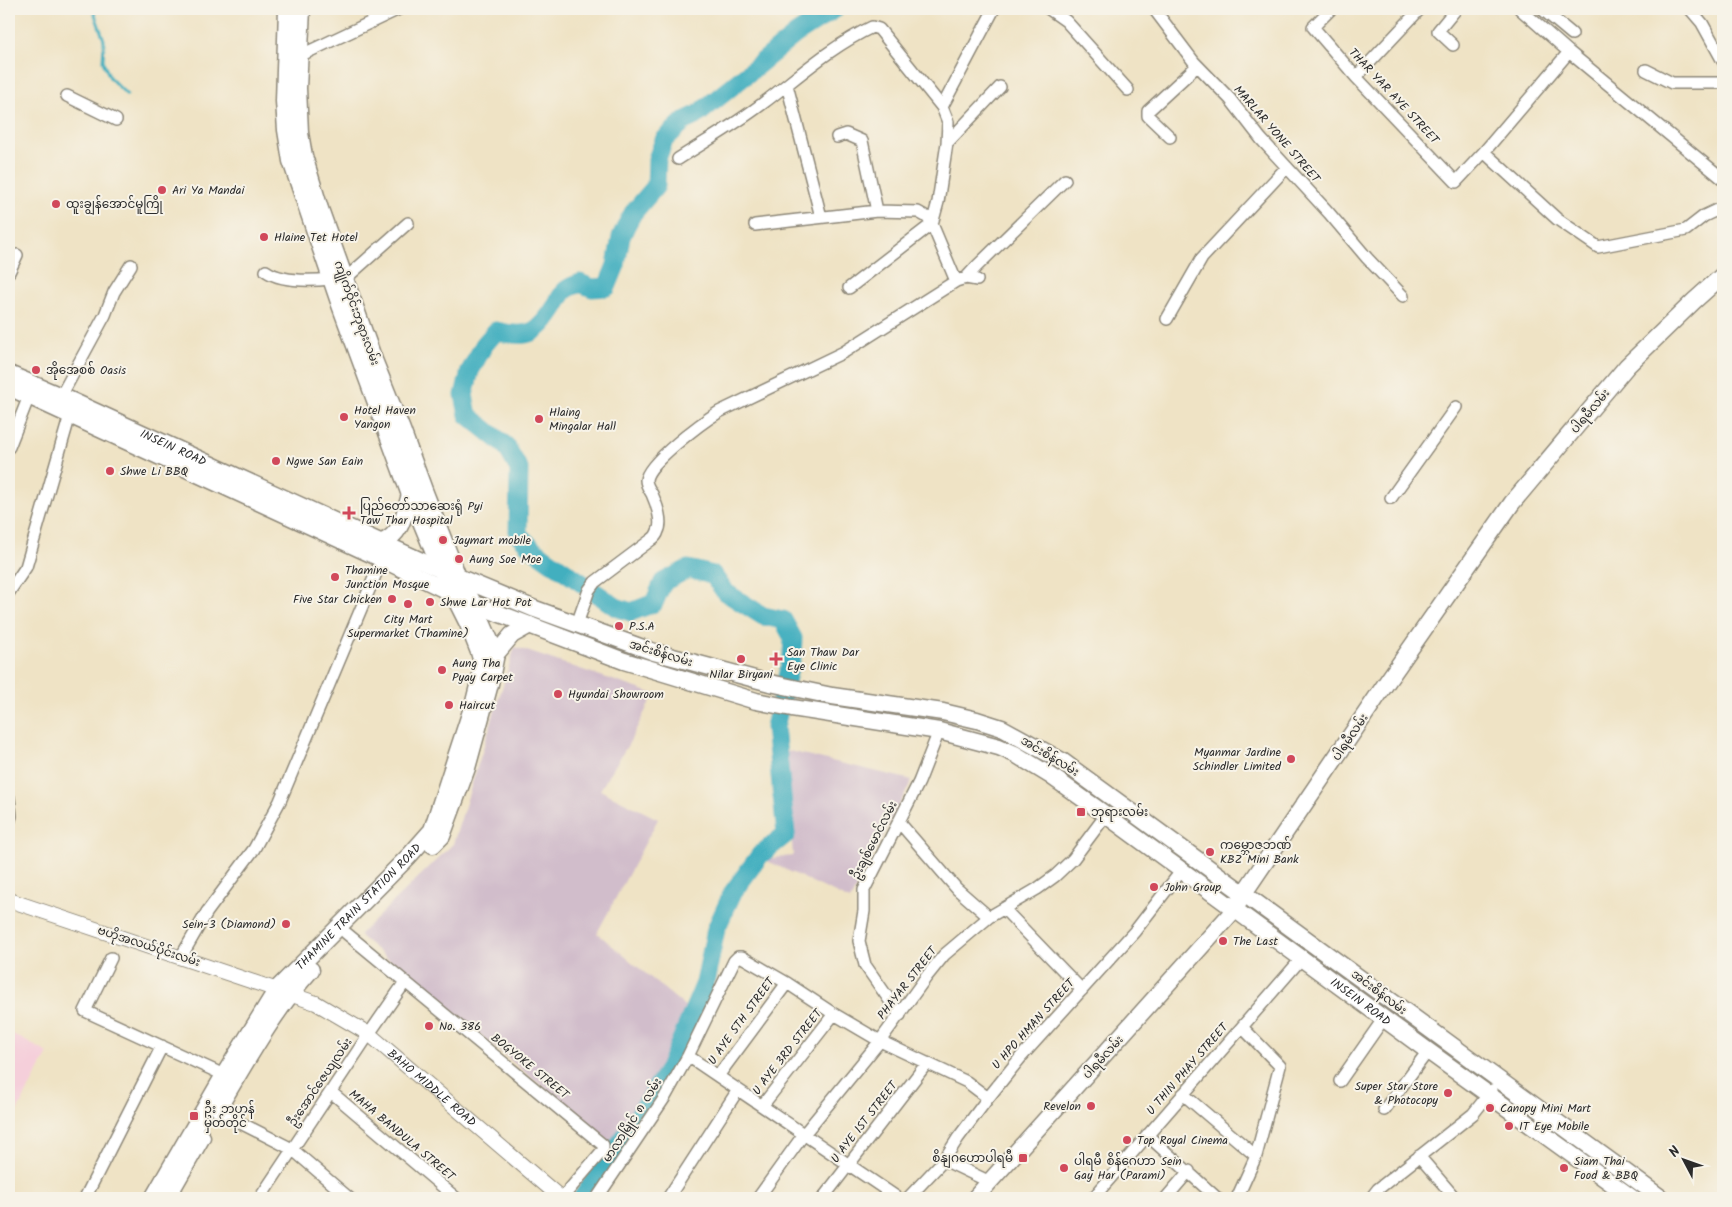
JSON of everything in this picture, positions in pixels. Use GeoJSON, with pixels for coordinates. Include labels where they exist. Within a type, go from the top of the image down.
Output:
{"type":"FeatureCollection","features":[{"type":"Feature","properties":{"kind":"main road","name":"ကျိုက်ဝိုင်းဘုရားလမ်း"},"geometry":{"type":"LineString","coordinates":[[286,9],[284,63],[286,130],[292,161],[338,279],[374,360],[402,430],[458,577],[474,604]]}},
{"type":"Feature","properties":{"kind":"main road","name":"ကျိုက်ဝိုင်းဘုရားလမ်း"},"geometry":{"type":"LineString","coordinates":[[302,9],[298,88],[300,133],[304,156],[338,279],[410,495],[441,570]]}},
{"type":"Feature","properties":{"kind":"main road","name":"ပါရမီလမ်း"},"geometry":{"type":"LineString","coordinates":[[975,1198],[1235,909],[1389,679],[1512,503],[1627,366],[1723,275]]}},
{"type":"Feature","properties":{"kind":"main road","name":"INSEIN ROAD"},"geometry":{"type":"LineString","coordinates":[[9,374],[31,390],[61,396],[338,522]]}},
{"type":"Feature","properties":{"kind":"main road"},"geometry":{"type":"LineString","coordinates":[[9,387],[31,390],[70,415],[452,593]]}},
{"type":"Feature","properties":{"kind":"main road"},"geometry":{"type":"LineString","coordinates":[[382,542],[396,534],[410,495]]}},
{"type":"Feature","properties":{"kind":"main road","name":"အင်းစိန်လမ်း"},"geometry":{"type":"LineString","coordinates":[[338,522],[458,577],[576,624],[654,652],[794,689],[977,720],[1002,728],[1062,761],[1661,1198]]}},
{"type":"Feature","properties":{"kind":"main road","name":"THAMINE TRAIN STATION ROAD"},"geometry":{"type":"LineString","coordinates":[[167,1198],[217,1111],[224,1075],[283,992],[432,830],[474,702],[483,666],[468,624],[441,570]]}},
{"type":"Feature","properties":{"kind":"main road","name":"အင်းစိန်လမ်း"},"geometry":{"type":"LineString","coordinates":[[452,593],[474,604],[624,662],[733,695],[792,708],[939,731],[999,747],[1015,754],[1051,776],[1235,909]]}},
{"type":"Feature","properties":{"kind":"main road"},"geometry":{"type":"LineString","coordinates":[[474,604],[496,654],[512,635],[530,625]]}},
{"type":"Feature","properties":{"kind":"main road","name":"THAMINE TRAIN STATION ROAD"},"geometry":{"type":"LineString","coordinates":[[153,1198],[283,992],[346,933],[442,836],[467,768],[490,684],[496,654]]}},
{"type":"Feature","properties":{"kind":"main road"},"geometry":{"type":"LineString","coordinates":[[907,726],[911,708]]}},
{"type":"Feature","properties":{"kind":"main road","name":"INSEIN ROAD"},"geometry":{"type":"LineString","coordinates":[[1235,909],[1488,1094]]}},
{"type":"Feature","properties":{"kind":"main road"},"geometry":{"type":"LineString","coordinates":[[1488,1094],[1624,1196]]}},
{"type":"Feature","properties":{"kind":"street"},"geometry":{"type":"LineString","coordinates":[[284,63],[399,9]]}},
{"type":"Feature","properties":{"kind":"street"},"geometry":{"type":"LineString","coordinates":[[942,106],[994,9]]}},
{"type":"Feature","properties":{"kind":"street","name":"MARLAR YONE STREET"},"geometry":{"type":"LineString","coordinates":[[1154,9],[1198,66],[1230,99],[1261,139],[1403,296]]}},
{"type":"Feature","properties":{"kind":"street","name":"THAR YAR AYE STREET"},"geometry":{"type":"LineString","coordinates":[[1332,9],[1313,27],[1356,77],[1456,182],[1484,152]]}},
{"type":"Feature","properties":{"kind":"street"},"geometry":{"type":"LineString","coordinates":[[1356,77],[1420,9]]}},
{"type":"Feature","properties":{"kind":"street"},"geometry":{"type":"LineString","coordinates":[[1453,45],[1438,31],[1456,9]]}},
{"type":"Feature","properties":{"kind":"street"},"geometry":{"type":"LineString","coordinates":[[1520,9],[1569,52],[1723,179]]}},
{"type":"Feature","properties":{"kind":"street"},"geometry":{"type":"LineString","coordinates":[[1542,9],[1572,34]]}},
{"type":"Feature","properties":{"kind":"street"},"geometry":{"type":"LineString","coordinates":[[1690,9],[1702,23],[1723,61]]}},
{"type":"Feature","properties":{"kind":"street"},"geometry":{"type":"LineString","coordinates":[[1053,10],[1066,21],[1128,90]]}},
{"type":"Feature","properties":{"kind":"street"},"geometry":{"type":"LineString","coordinates":[[678,159],[760,106],[812,64],[849,38],[872,27],[879,30],[942,106],[948,122],[947,144],[938,202],[932,224],[849,288]]}},
{"type":"Feature","properties":{"kind":"street"},"geometry":{"type":"LineString","coordinates":[[1569,52],[1484,152],[1557,219],[1598,247],[1686,230],[1704,216],[1723,207]]}},
{"type":"Feature","properties":{"kind":"street"},"geometry":{"type":"LineString","coordinates":[[1170,137],[1148,116],[1148,111],[1198,66]]}},
{"type":"Feature","properties":{"kind":"street"},"geometry":{"type":"LineString","coordinates":[[1646,70],[1672,83],[1723,83]]}},
{"type":"Feature","properties":{"kind":"street"},"geometry":{"type":"LineString","coordinates":[[787,84],[821,217]]}},
{"type":"Feature","properties":{"kind":"street"},"geometry":{"type":"LineString","coordinates":[[947,144],[1000,87]]}},
{"type":"Feature","properties":{"kind":"street"},"geometry":{"type":"LineString","coordinates":[[67,96],[116,120]]}},
{"type":"Feature","properties":{"kind":"street"},"geometry":{"type":"LineString","coordinates":[[837,137],[846,134],[862,141],[877,211]]}},
{"type":"Feature","properties":{"kind":"street"},"geometry":{"type":"LineString","coordinates":[[1167,319],[1202,258],[1287,168]]}},
{"type":"Feature","properties":{"kind":"street"},"geometry":{"type":"LineString","coordinates":[[576,624],[589,590],[595,582],[651,540],[658,532],[659,522],[654,500],[647,486],[646,479],[651,468],[662,457],[704,420],[844,352],[966,280],[976,266],[1065,180]]}},
{"type":"Feature","properties":{"kind":"street"},"geometry":{"type":"LineString","coordinates":[[755,225],[877,211],[918,212],[927,217],[932,224],[966,280]]}},
{"type":"Feature","properties":{"kind":"street"},"geometry":{"type":"LineString","coordinates":[[266,271],[278,278],[312,281],[338,279],[408,223]]}},
{"type":"Feature","properties":{"kind":"street"},"geometry":{"type":"LineString","coordinates":[[9,272],[17,254]]}},
{"type":"Feature","properties":{"kind":"street"},"geometry":{"type":"LineString","coordinates":[[61,396],[105,315],[114,292],[131,265]]}},
{"type":"Feature","properties":{"kind":"street"},"geometry":{"type":"LineString","coordinates":[[9,447],[31,390]]}},
{"type":"Feature","properties":{"kind":"street"},"geometry":{"type":"LineString","coordinates":[[1391,498],[1456,407]]}},
{"type":"Feature","properties":{"kind":"street"},"geometry":{"type":"LineString","coordinates":[[9,592],[26,567],[70,415]]}},
{"type":"Feature","properties":{"kind":"street"},"geometry":{"type":"LineString","coordinates":[[181,957],[207,912],[254,849],[280,801],[382,559]]}},
{"type":"Feature","properties":{"kind":"street","name":"ဦးချစ်မောင်လမ်း"},"geometry":{"type":"LineString","coordinates":[[900,1015],[865,965],[859,941],[864,911],[864,890],[919,782],[939,731]]}},
{"type":"Feature","properties":{"kind":"street"},"geometry":{"type":"LineString","coordinates":[[9,798],[11,816],[9,822]]}},
{"type":"Feature","properties":{"kind":"street","name":"PHAYAR STREET"},"geometry":{"type":"LineString","coordinates":[[758,1198],[804,1134],[880,1041],[944,955],[989,917],[1037,889],[1055,876],[1073,859],[1106,815]]}},
{"type":"Feature","properties":{"kind":"street"},"geometry":{"type":"LineString","coordinates":[[899,822],[950,883],[989,917]]}},
{"type":"Feature","properties":{"kind":"street","name":"U HPO HMAN STREET"},"geometry":{"type":"LineString","coordinates":[[908,1198],[944,1160],[958,1138],[1021,1057],[1135,931],[1182,870]]}},
{"type":"Feature","properties":{"kind":"street","name":"ဗဟိုအလယ်ပိုင်းလမ်း"},"geometry":{"type":"LineString","coordinates":[[9,900],[283,992]]}},
{"type":"Feature","properties":{"kind":"street"},"geometry":{"type":"LineString","coordinates":[[1004,909],[1082,990]]}},
{"type":"Feature","properties":{"kind":"street","name":"BOGYOKE STREET"},"geometry":{"type":"LineString","coordinates":[[346,933],[603,1145],[603,1150],[562,1198]]}},
{"type":"Feature","properties":{"kind":"street","name":"မာလာမြိုင် ၈ လမ်း"},"geometry":{"type":"LineString","coordinates":[[597,1198],[666,1096],[738,956],[787,983]]}},
{"type":"Feature","properties":{"kind":"street"},"geometry":{"type":"LineString","coordinates":[[111,958],[85,1011],[224,1075]]}},
{"type":"Feature","properties":{"kind":"street","name":"U THIN PHAY STREET"},"geometry":{"type":"LineString","coordinates":[[1095,1198],[1182,1094],[1302,958]]}},
{"type":"Feature","properties":{"kind":"street","name":"ဦးအောင်ဇေယျလမ်း"},"geometry":{"type":"LineString","coordinates":[[260,1198],[405,982]]}},
{"type":"Feature","properties":{"kind":"street"},"geometry":{"type":"LineString","coordinates":[[787,983],[880,1041],[967,1082],[988,1098]]}},
{"type":"Feature","properties":{"kind":"street","name":"U AYE 5TH STREET"},"geometry":{"type":"LineString","coordinates":[[718,1076],[787,983]]}},
{"type":"Feature","properties":{"kind":"street","name":"BAHO MIDDLE ROAD"},"geometry":{"type":"LineString","coordinates":[[283,992],[316,1003],[369,1034],[562,1198]]}},
{"type":"Feature","properties":{"kind":"street","name":"U AYE 3RD STREET"},"geometry":{"type":"LineString","coordinates":[[762,1106],[834,1014]]}},
{"type":"Feature","properties":{"kind":"street"},"geometry":{"type":"LineString","coordinates":[[1340,1081],[1384,1018]]}},
{"type":"Feature","properties":{"kind":"street"},"geometry":{"type":"LineString","coordinates":[[1237,1198],[1256,1156],[1280,1066],[1242,1027]]}},
{"type":"Feature","properties":{"kind":"street"},"geometry":{"type":"LineString","coordinates":[[85,1198],[162,1046]]}},
{"type":"Feature","properties":{"kind":"street"},"geometry":{"type":"LineString","coordinates":[[1384,1110],[1428,1051]]}},
{"type":"Feature","properties":{"kind":"street"},"geometry":{"type":"LineString","coordinates":[[688,1056],[898,1198]]}},
{"type":"Feature","properties":{"kind":"street","name":"U AYE 1ST STREET"},"geometry":{"type":"LineString","coordinates":[[823,1198],[927,1063]]}},
{"type":"Feature","properties":{"kind":"street"},"geometry":{"type":"LineString","coordinates":[[1371,1198],[1378,1189],[1472,1114],[1499,1080]]}},
{"type":"Feature","properties":{"kind":"street"},"geometry":{"type":"LineString","coordinates":[[668,1198],[738,1090]]}},
{"type":"Feature","properties":{"kind":"street","name":"MAHA BANDULA STREET"},"geometry":{"type":"LineString","coordinates":[[331,1092],[456,1198]]}},
{"type":"Feature","properties":{"kind":"street"},"geometry":{"type":"LineString","coordinates":[[1182,1094],[1256,1156]]}},
{"type":"Feature","properties":{"kind":"street"},"geometry":{"type":"LineString","coordinates":[[217,1111],[292,1149],[349,1198]]}},
{"type":"Feature","properties":{"kind":"street"},"geometry":{"type":"LineString","coordinates":[[1147,1135],[1217,1198]]}},
{"type":"Feature","properties":{"kind":"street"},"geometry":{"type":"LineString","coordinates":[[1419,1156],[1455,1198]]}},
{"type":"Feature","properties":{"kind":"street"},"geometry":{"type":"LineString","coordinates":[[944,1160],[990,1182]]}},
{"type":"Feature","properties":{"kind":"street"},"geometry":{"type":"LineString","coordinates":[[1166,1198],[1189,1171]]}},
{"type":"Feature","properties":{"kind":"street"},"geometry":{"type":"LineString","coordinates":[[1624,1196],[1632,1178]]}},
{"type":"Feature","properties":{"kind":"shaded area"},"geometry":{"type":"Polygon","coordinates":[[[515,647],[654,694],[629,743],[600,790],[658,819],[597,933],[687,1008],[664,1064],[613,1145],[359,935],[453,844],[515,647]]]}},
{"type":"Feature","properties":{"kind":"shaded area"},"geometry":{"type":"Polygon","coordinates":[[[785,750],[912,780],[850,900],[763,859],[793,856],[785,750]]]}},
{"type":"Feature","properties":{"kind":"shaded area"},"geometry":{"type":"Polygon","coordinates":[[[9,1032],[48,1053],[9,1126],[9,1032]]]}},
{"type":"Feature","properties":{"kind":"waterway"},"geometry":{"type":"LineString","coordinates":[[93,9],[104,40],[103,62],[110,78],[127,95]]}},
{"type":"Feature","properties":{"kind":"waterway"},"geometry":{"type":"LineString","coordinates":[[582,1198],[669,1069],[705,983],[716,929],[733,892],[760,855],[786,834],[775,727],[792,656],[793,638],[783,620],[763,616],[725,592],[713,575],[688,569],[663,582],[654,603],[631,612],[616,607],[533,549],[518,534],[519,469],[506,446],[468,415],[464,395],[470,371],[484,345],[496,331],[516,334],[531,332],[543,323],[569,288],[580,283],[592,288],[607,287],[616,265],[621,237],[626,226],[633,213],[656,186],[657,159],[664,140],[684,121],[697,115],[796,34],[835,9]]}},
{"type":"Feature","properties":{"kind":"place","name":"Ari Ya Mandai"},"geometry":{"type":"Point","coordinates":[162,190]}},
{"type":"Feature","properties":{"kind":"place","name":"ထူးချွန်အောင်မူကြို"},"geometry":{"type":"Point","coordinates":[56,204]}},
{"type":"Feature","properties":{"kind":"place","name":"Hlaine Tet Hotel"},"geometry":{"type":"Point","coordinates":[264,237]}},
{"type":"Feature","properties":{"kind":"place","name":"အိုအေစစ် Oasis"},"geometry":{"type":"Point","coordinates":[36,370]}},
{"type":"Feature","properties":{"kind":"place","name":"Hotel Haven Yangon"},"geometry":{"type":"Point","coordinates":[344,417]}},
{"type":"Feature","properties":{"kind":"place","name":"Hlaing Mingalar Hall"},"geometry":{"type":"Point","coordinates":[539,419]}},
{"type":"Feature","properties":{"kind":"place","name":"Ngwe San Eain"},"geometry":{"type":"Point","coordinates":[276,461]}},
{"type":"Feature","properties":{"kind":"place","name":"Shwe Li BBQ"},"geometry":{"type":"Point","coordinates":[110,471]}},
{"type":"Feature","properties":{"kind":"place","name":"ပြည်တော်သာဆေးရုံ Pyi Taw Thar Hospital"},"geometry":{"type":"Point","coordinates":[349,513]}},
{"type":"Feature","properties":{"kind":"place","name":"Jaymart mobile"},"geometry":{"type":"Point","coordinates":[443,540]}},
{"type":"Feature","properties":{"kind":"place","name":"Aung Soe Moe"},"geometry":{"type":"Point","coordinates":[459,559]}},
{"type":"Feature","properties":{"kind":"place","name":"Thamine Junction Mosque"},"geometry":{"type":"Point","coordinates":[335,577]}},
{"type":"Feature","properties":{"kind":"place","name":"Five Star Chicken"},"geometry":{"type":"Point","coordinates":[392,599]}},
{"type":"Feature","properties":{"kind":"place","name":"Shwe Lar Hot Pot"},"geometry":{"type":"Point","coordinates":[430,602]}},
{"type":"Feature","properties":{"kind":"place","name":"City Mart Supermarket (Thamine)"},"geometry":{"type":"Point","coordinates":[408,604]}},
{"type":"Feature","properties":{"kind":"place","name":"P.S.A"},"geometry":{"type":"Point","coordinates":[619,626]}},
{"type":"Feature","properties":{"kind":"place","name":"Nilar Biryani"},"geometry":{"type":"Point","coordinates":[741,659]}},
{"type":"Feature","properties":{"kind":"place","name":"San Thaw Dar Eye Clinic"},"geometry":{"type":"Point","coordinates":[776,659]}},
{"type":"Feature","properties":{"kind":"place","name":"Aung Tha Pyay Carpet"},"geometry":{"type":"Point","coordinates":[442,670]}},
{"type":"Feature","properties":{"kind":"place","name":"Hyundai Showroom"},"geometry":{"type":"Point","coordinates":[558,694]}},
{"type":"Feature","properties":{"kind":"place","name":"Haircut"},"geometry":{"type":"Point","coordinates":[449,705]}},
{"type":"Feature","properties":{"kind":"place","name":"Myanmar Jardine Schindler Limited"},"geometry":{"type":"Point","coordinates":[1291,759]}},
{"type":"Feature","properties":{"kind":"place","name":"ဘုရားလမ်း"},"geometry":{"type":"Point","coordinates":[1081,812]}},
{"type":"Feature","properties":{"kind":"place","name":"ကမ္ဘောဇဘဏ် KBZ Mini Bank"},"geometry":{"type":"Point","coordinates":[1210,852]}},
{"type":"Feature","properties":{"kind":"place","name":"John Group"},"geometry":{"type":"Point","coordinates":[1154,887]}},
{"type":"Feature","properties":{"kind":"place","name":"Sein-3 (Diamond)"},"geometry":{"type":"Point","coordinates":[286,924]}},
{"type":"Feature","properties":{"kind":"place","name":"The Last"},"geometry":{"type":"Point","coordinates":[1223,941]}},
{"type":"Feature","properties":{"kind":"place","name":"No. 386"},"geometry":{"type":"Point","coordinates":[429,1026]}},
{"type":"Feature","properties":{"kind":"place","name":"Super Star Store & Photocopy"},"geometry":{"type":"Point","coordinates":[1448,1093]}},
{"type":"Feature","properties":{"kind":"place","name":"Revelon"},"geometry":{"type":"Point","coordinates":[1091,1106]}},
{"type":"Feature","properties":{"kind":"place","name":"Canopy Mini Mart"},"geometry":{"type":"Point","coordinates":[1490,1108]}},
{"type":"Feature","properties":{"kind":"place","name":"ဦး ဘဟန် မှတ်တိုင်"},"geometry":{"type":"Point","coordinates":[194,1116]}},
{"type":"Feature","properties":{"kind":"place","name":"IT Eye Mobile"},"geometry":{"type":"Point","coordinates":[1509,1126]}},
{"type":"Feature","properties":{"kind":"place","name":"Top Royal Cinema"},"geometry":{"type":"Point","coordinates":[1127,1140]}},
{"type":"Feature","properties":{"kind":"place","name":"စိနျဂဟောပါရမီ"},"geometry":{"type":"Point","coordinates":[1023,1158]}},
{"type":"Feature","properties":{"kind":"place","name":"ပါရမီ စိန်ဂေဟာ Sein Gay Har (Parami)"},"geometry":{"type":"Point","coordinates":[1064,1168]}},
{"type":"Feature","properties":{"kind":"place","name":"Siam Thai Food & BBQ"},"geometry":{"type":"Point","coordinates":[1564,1168]}}]}
